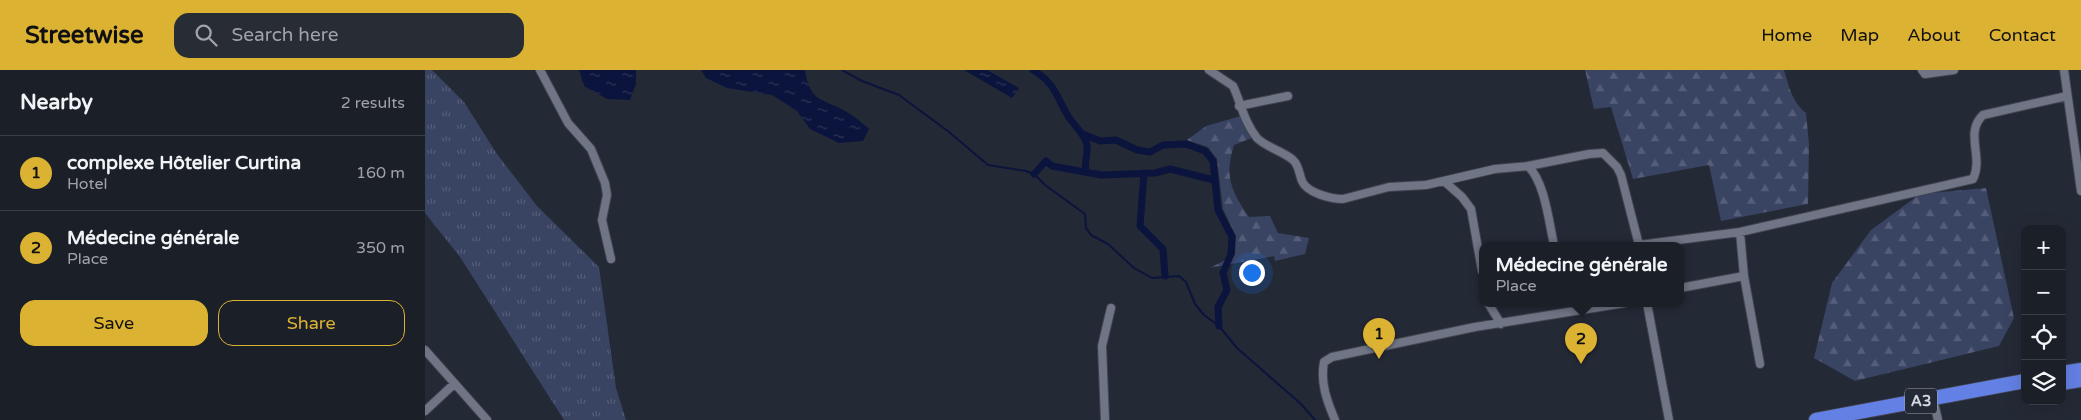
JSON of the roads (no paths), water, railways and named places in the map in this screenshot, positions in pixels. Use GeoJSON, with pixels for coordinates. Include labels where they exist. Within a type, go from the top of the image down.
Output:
{"type":"FeatureCollection","features":[{"type":"Feature","properties":{"kind":"highway"},"geometry":{"type":"LineString","coordinates":[[2066,372],[2081,370]]}},
{"type":"Feature","properties":{"kind":"highway"},"geometry":{"type":"LineString","coordinates":[[2066,382],[2081,380]]}},
{"type":"Feature","properties":{"kind":"highway","name":"A3"},"geometry":{"type":"LineString","coordinates":[[1816,420],[2021,381]]}},
{"type":"Feature","properties":{"kind":"highway","name":"A3"},"geometry":{"type":"LineString","coordinates":[[1859,420],[1937,413],[2021,391]]}},
{"type":"Feature","properties":{"kind":"street"},"geometry":{"type":"LineString","coordinates":[[540,70],[568,123],[591,149],[605,183],[607,195],[602,220],[611,259]]}},
{"type":"Feature","properties":{"kind":"street"},"geometry":{"type":"LineString","coordinates":[[1209,70],[1233,86],[1239,106],[1258,138],[1292,159],[1305,186],[1319,193],[1343,199],[1389,187],[1404,188],[1495,169],[1528,166],[1589,154],[1603,154],[1617,167],[1621,175],[1638,242]]}},
{"type":"Feature","properties":{"kind":"street"},"geometry":{"type":"LineString","coordinates":[[1922,70],[1925,74],[1931,74],[1954,70]]}},
{"type":"Feature","properties":{"kind":"street"},"geometry":{"type":"LineString","coordinates":[[2064,70],[2081,191]]}},
{"type":"Feature","properties":{"kind":"street"},"geometry":{"type":"LineString","coordinates":[[1239,106],[1288,96]]}},
{"type":"Feature","properties":{"kind":"street"},"geometry":{"type":"LineString","coordinates":[[1663,242],[1741,232],[1973,179],[1978,170],[1973,132],[1977,121],[1983,115],[2067,96]]}},
{"type":"Feature","properties":{"kind":"street"},"geometry":{"type":"LineString","coordinates":[[1528,166],[1533,172],[1545,201],[1553,242]]}},
{"type":"Feature","properties":{"kind":"street"},"geometry":{"type":"LineString","coordinates":[[1444,181],[1471,208],[1479,254]]}},
{"type":"Feature","properties":{"kind":"street"},"geometry":{"type":"LineString","coordinates":[[1741,232],[1744,276],[1760,364]]}},
{"type":"Feature","properties":{"kind":"street"},"geometry":{"type":"LineString","coordinates":[[1684,287],[1744,276]]}},
{"type":"Feature","properties":{"kind":"street"},"geometry":{"type":"LineString","coordinates":[[1490,307],[1501,324]]}},
{"type":"Feature","properties":{"kind":"street"},"geometry":{"type":"LineString","coordinates":[[1568,307],[1570,312]]}},
{"type":"Feature","properties":{"kind":"street"},"geometry":{"type":"LineString","coordinates":[[1335,420],[1325,398],[1322,372],[1324,362],[1332,357],[1411,339],[1601,307]]}},
{"type":"Feature","properties":{"kind":"street"},"geometry":{"type":"LineString","coordinates":[[1648,307],[1669,420]]}},
{"type":"Feature","properties":{"kind":"street"},"geometry":{"type":"LineString","coordinates":[[1105,420],[1102,346],[1111,308]]}},
{"type":"Feature","properties":{"kind":"street"},"geometry":{"type":"LineString","coordinates":[[425,350],[487,420]]}},
{"type":"Feature","properties":{"kind":"street"},"geometry":{"type":"LineString","coordinates":[[425,411],[454,384]]}},
{"type":"Feature","properties":{"kind":"water"},"geometry":{"type":"Polygon","coordinates":[[[579,70],[636,70],[636,84],[630,100],[607,99],[584,86],[579,70]]]}},
{"type":"Feature","properties":{"kind":"water"},"geometry":{"type":"Polygon","coordinates":[[[701,70],[805,70],[807,82],[815,96],[842,109],[869,129],[863,141],[839,143],[810,129],[797,111],[772,95],[727,88],[706,78],[701,70]]]}},
{"type":"Feature","properties":{"kind":"water"},"geometry":{"type":"Polygon","coordinates":[[[964,70],[987,70],[1019,88],[1012,98],[964,70]]]}},
{"type":"Feature","properties":{"kind":"waterway"},"geometry":{"type":"LineString","coordinates":[[842,70],[862,81],[899,95],[949,132],[988,165],[1034,174],[1045,185],[1085,214],[1086,228],[1091,235],[1108,244],[1134,268],[1152,278],[1179,276],[1186,282],[1195,304],[1204,315],[1219,326],[1237,348],[1301,404],[1315,420]]}},
{"type":"Feature","properties":{"kind":"waterway"},"geometry":{"type":"LineString","coordinates":[[1033,70],[1041,75],[1052,87],[1070,119],[1084,138],[1087,145],[1086,172]]}},
{"type":"Feature","properties":{"kind":"waterway"},"geometry":{"type":"LineString","coordinates":[[1083,134],[1100,141],[1116,140],[1137,150],[1150,152],[1163,145],[1186,144],[1205,151],[1213,161],[1218,210],[1232,237],[1231,254],[1223,273],[1227,290],[1218,307],[1219,326]]}},
{"type":"Feature","properties":{"kind":"waterway"},"geometry":{"type":"LineString","coordinates":[[1034,174],[1046,161],[1052,166],[1101,175],[1155,173],[1170,169],[1214,180]]}},
{"type":"Feature","properties":{"kind":"waterway"},"geometry":{"type":"LineString","coordinates":[[1144,173],[1140,226],[1163,249],[1165,276]]}},
{"type":"Feature","properties":{"kind":"place","name":"complexe Hôtelier Curtina"},"geometry":{"type":"Point","coordinates":[1379,359]}},
{"type":"Feature","properties":{"kind":"place","name":"Médecine générale"},"geometry":{"type":"Point","coordinates":[1581,364]}}]}
